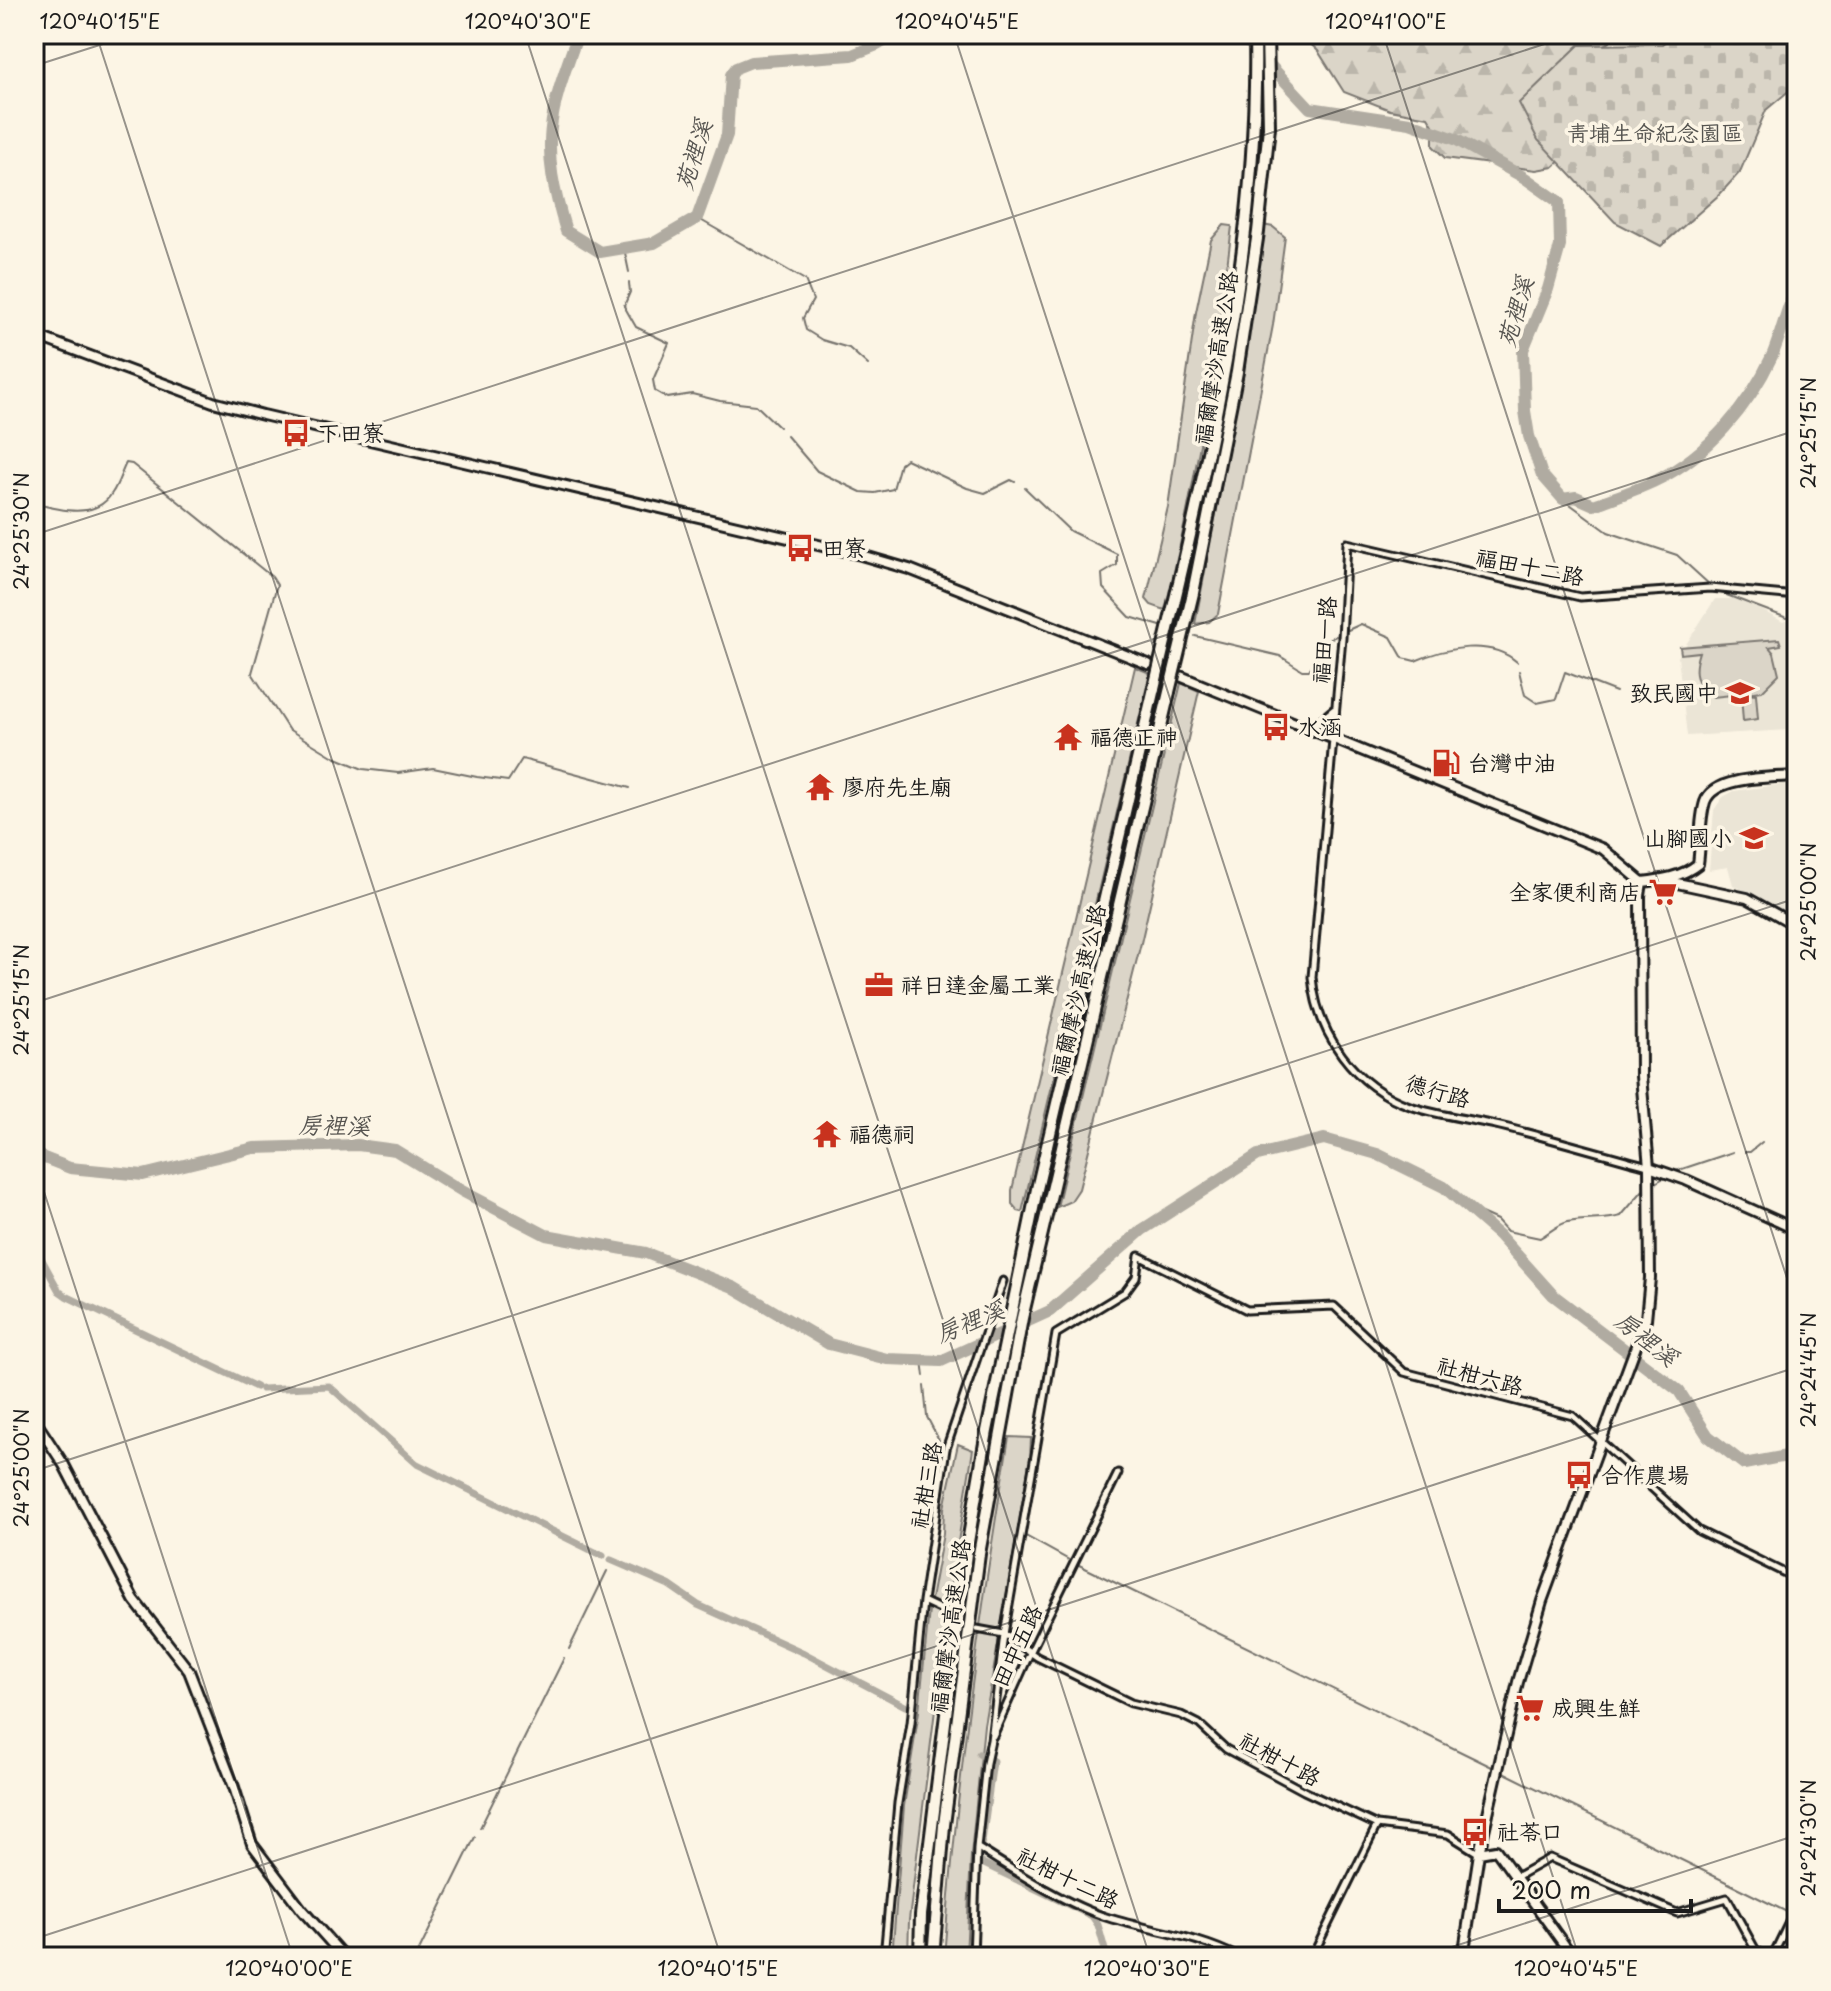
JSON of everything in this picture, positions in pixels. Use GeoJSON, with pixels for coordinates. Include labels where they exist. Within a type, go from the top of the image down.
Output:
{"type":"FeatureCollection","features":[{"type":"Feature","properties":{"kind":"highway","name":"福爾摩沙高速公路"},"geometry":{"type":"LineString","coordinates":[[920,1957],[921,1915],[966,1554],[987,1431],[1037,1189],[1177,591],[1225,368],[1245,232],[1253,136],[1255,34]]}},
{"type":"Feature","properties":{"kind":"highway","name":"福爾摩沙高速公路"},"geometry":{"type":"LineString","coordinates":[[933,1957],[944,1825],[979,1554],[1022,1318],[1193,593],[1237,372],[1258,232],[1269,127],[1267,34]]}},
{"type":"Feature","properties":{"kind":"main road"},"geometry":{"type":"LineString","coordinates":[[34,335],[213,402],[909,569],[1148,664]]}},
{"type":"Feature","properties":{"kind":"main road"},"geometry":{"type":"LineString","coordinates":[[1180,676],[1603,849],[1642,882],[1662,880],[1689,871],[1698,864],[1704,804],[1708,793],[1715,788],[1727,782],[1797,776]]}},
{"type":"Feature","properties":{"kind":"main road"},"geometry":{"type":"LineString","coordinates":[[1304,727],[1322,721],[1334,711]]}},
{"type":"Feature","properties":{"kind":"main road"},"geometry":{"type":"LineString","coordinates":[[1662,880],[1747,898],[1797,926]]}},
{"type":"Feature","properties":{"kind":"main road"},"geometry":{"type":"LineString","coordinates":[[1463,1957],[1479,1853],[1518,1682],[1542,1601],[1646,1319],[1650,1289],[1649,1167],[1641,1076],[1639,910],[1642,882]]}},
{"type":"Feature","properties":{"kind":"main road","name":"德行路"},"geometry":{"type":"LineString","coordinates":[[1649,1167],[1686,1180],[1797,1230]]}},
{"type":"Feature","properties":{"kind":"main road"},"geometry":{"type":"LineString","coordinates":[[34,1419],[64,1465],[134,1600],[189,1671],[234,1787],[252,1844],[302,1910],[344,1957]]}},
{"type":"Feature","properties":{"kind":"main road"},"geometry":{"type":"LineString","coordinates":[[1479,1853],[1496,1850],[1573,1957]]}},
{"type":"Feature","properties":{"kind":"street","name":"福田十二路"},"geometry":{"type":"LineString","coordinates":[[1347,543],[1580,597],[1710,588],[1797,596]]}},
{"type":"Feature","properties":{"kind":"street","name":"福田一路"},"geometry":{"type":"LineString","coordinates":[[1332,739],[1347,543]]}},
{"type":"Feature","properties":{"kind":"street","name":"德行路"},"geometry":{"type":"LineString","coordinates":[[1332,739],[1312,977],[1317,1009],[1345,1061],[1375,1090],[1411,1106],[1501,1126],[1649,1167]]}},
{"type":"Feature","properties":{"kind":"street","name":"社柑六路"},"geometry":{"type":"LineString","coordinates":[[1004,1634],[1056,1334],[1125,1292],[1136,1277],[1139,1256],[1247,1310],[1334,1306],[1404,1372],[1573,1416],[1699,1531],[1797,1579]]}},
{"type":"Feature","properties":{"kind":"street","name":"社柑三路"},"geometry":{"type":"LineString","coordinates":[[883,1955],[898,1803],[911,1723],[941,1469],[1003,1281]]}},
{"type":"Feature","properties":{"kind":"street","name":"田中五路"},"geometry":{"type":"LineString","coordinates":[[991,1740],[1118,1473]]}},
{"type":"Feature","properties":{"kind":"street"},"geometry":{"type":"LineString","coordinates":[[923,1601],[946,1612]]}},
{"type":"Feature","properties":{"kind":"street"},"geometry":{"type":"LineString","coordinates":[[973,1957],[977,1848],[1004,1634],[977,1629]]}},
{"type":"Feature","properties":{"kind":"street","name":"社柑十路"},"geometry":{"type":"LineString","coordinates":[[1004,1634],[1030,1653],[1131,1703],[1181,1715],[1199,1724],[1226,1749],[1304,1791],[1377,1825],[1448,1834],[1479,1853]]}},
{"type":"Feature","properties":{"kind":"street"},"geometry":{"type":"LineString","coordinates":[[1312,1957],[1377,1825]]}},
{"type":"Feature","properties":{"kind":"street","name":"社柑十二路"},"geometry":{"type":"LineString","coordinates":[[977,1848],[1029,1880],[1105,1917],[1219,1947],[1238,1957]]}},
{"type":"Feature","properties":{"kind":"street"},"geometry":{"type":"LineString","coordinates":[[1516,1877],[1550,1858],[1677,1913],[1727,1898],[1755,1949],[1769,1957],[1797,1906]]}},
{"type":"Feature","properties":{"kind":"shaded area","name":"致民國中"},"geometry":{"type":"Polygon","coordinates":[[[1715,599],[1742,599],[1783,622],[1797,617],[1797,753],[1794,756],[1789,730],[1687,736],[1678,657],[1715,599]]]}},
{"type":"Feature","properties":{"kind":"shaded area","name":"山腳國小"},"geometry":{"type":"Polygon","coordinates":[[[1797,782],[1797,918],[1733,885],[1728,867],[1709,870],[1714,810],[1723,797],[1734,791],[1797,782]]]}},
{"type":"Feature","properties":{"kind":"green space"},"geometry":{"type":"Polygon","coordinates":[[[1300,34],[1612,34],[1610,42],[1566,66],[1573,149],[1553,167],[1536,170],[1445,158],[1433,146],[1433,125],[1428,117],[1390,110],[1344,92],[1318,51],[1300,34]]]}},
{"type":"Feature","properties":{"kind":"green space","name":"青埔生命紀念園區"},"geometry":{"type":"Polygon","coordinates":[[[1675,34],[1797,34],[1797,84],[1766,110],[1740,172],[1661,246],[1615,222],[1538,140],[1519,103],[1579,45],[1662,44],[1675,34]]]}},
{"type":"Feature","properties":{"kind":"green space"},"geometry":{"type":"Polygon","coordinates":[[[1224,225],[1232,226],[1220,323],[1196,467],[1165,610],[1151,605],[1146,599],[1168,507],[1196,312],[1211,240],[1224,225]]]}},
{"type":"Feature","properties":{"kind":"green space"},"geometry":{"type":"Polygon","coordinates":[[[1263,225],[1273,227],[1285,237],[1273,325],[1218,614],[1209,622],[1195,624],[1242,376],[1263,225]]]}},
{"type":"Feature","properties":{"kind":"green space"},"geometry":{"type":"Polygon","coordinates":[[[1779,639],[1781,645],[1769,647],[1774,653],[1779,674],[1762,691],[1747,693],[1756,694],[1758,719],[1743,721],[1741,694],[1713,697],[1697,678],[1699,652],[1681,654],[1680,647],[1779,639]]]}},
{"type":"Feature","properties":{"kind":"green space"},"geometry":{"type":"Polygon","coordinates":[[[1135,667],[1150,673],[1022,1212],[1012,1204],[1012,1190],[1135,667]]]}},
{"type":"Feature","properties":{"kind":"green space"},"geometry":{"type":"Polygon","coordinates":[[[1181,683],[1199,691],[1141,943],[1079,1189],[1071,1201],[1057,1207],[1181,683]]]}},
{"type":"Feature","properties":{"kind":"green space"},"geometry":{"type":"Polygon","coordinates":[[[1009,1437],[1031,1438],[1030,1459],[984,1725],[971,1855],[966,1957],[944,1957],[970,1696],[1009,1437]]]}},
{"type":"Feature","properties":{"kind":"green space"},"geometry":{"type":"Polygon","coordinates":[[[958,1444],[973,1450],[949,1597],[909,1920],[908,1957],[892,1957],[904,1806],[919,1711],[929,1610],[943,1534],[944,1508],[958,1444]]]}},
{"type":"Feature","properties":{"kind":"waterway","name":"苑裡溪"},"geometry":{"type":"LineString","coordinates":[[578,34],[554,110],[550,152],[552,175],[566,231],[600,252],[654,243],[697,218],[727,135],[731,75],[736,68],[751,62],[852,55],[896,34]]}},
{"type":"Feature","properties":{"kind":"waterway","name":"苑裡溪"},"geometry":{"type":"LineString","coordinates":[[1241,34],[1310,108],[1410,123],[1455,139],[1525,178],[1559,202],[1560,246],[1548,289],[1523,350],[1529,436],[1542,475],[1563,499],[1576,497],[1594,505],[1626,493],[1676,470],[1710,443],[1739,411],[1763,375],[1797,286]]}},
{"type":"Feature","properties":{"kind":"waterway"},"geometry":{"type":"LineString","coordinates":[[697,218],[805,280],[813,300],[803,318],[806,330],[822,340],[849,348],[868,365]]}},
{"type":"Feature","properties":{"kind":"waterway"},"geometry":{"type":"LineString","coordinates":[[624,248],[629,272]]}},
{"type":"Feature","properties":{"kind":"waterway"},"geometry":{"type":"LineString","coordinates":[[629,283],[630,292],[624,306],[636,327],[669,343],[653,380],[655,391],[667,398],[692,394],[756,405],[779,427]]}},
{"type":"Feature","properties":{"kind":"waterway"},"geometry":{"type":"LineString","coordinates":[[787,436],[817,471],[861,492],[893,489],[900,464],[906,459],[967,488],[985,493],[1011,480],[1015,482]]}},
{"type":"Feature","properties":{"kind":"waterway"},"geometry":{"type":"LineString","coordinates":[[34,503],[76,511],[97,507],[112,493],[126,463],[132,464],[272,577],[277,585],[252,673],[288,729],[334,757],[363,769],[398,773],[433,768],[508,781],[522,759],[630,788]]}},
{"type":"Feature","properties":{"kind":"waterway"},"geometry":{"type":"LineString","coordinates":[[1025,488],[1070,531],[1117,554],[1117,565],[1102,574],[1103,588],[1130,617],[1164,627]]}},
{"type":"Feature","properties":{"kind":"waterway"},"geometry":{"type":"LineString","coordinates":[[1563,499],[1608,532],[1677,555],[1711,586]]}},
{"type":"Feature","properties":{"kind":"waterway"},"geometry":{"type":"LineString","coordinates":[[1716,591],[1787,618],[1797,615]]}},
{"type":"Feature","properties":{"kind":"waterway"},"geometry":{"type":"LineString","coordinates":[[1348,630],[1361,624],[1391,637],[1403,658],[1415,661],[1453,649],[1481,648],[1494,650],[1517,662]]}},
{"type":"Feature","properties":{"kind":"waterway"},"geometry":{"type":"LineString","coordinates":[[1195,636],[1280,656],[1302,670],[1309,670],[1329,639],[1336,636]]}},
{"type":"Feature","properties":{"kind":"waterway"},"geometry":{"type":"LineString","coordinates":[[1519,671],[1525,695],[1537,703],[1556,699],[1565,672],[1616,692]]}},
{"type":"Feature","properties":{"kind":"waterway","name":"房裡溪"},"geometry":{"type":"LineString","coordinates":[[34,1154],[70,1168],[143,1175],[254,1148],[358,1145],[395,1150],[462,1191],[546,1235],[646,1253],[733,1287],[829,1344],[887,1359],[941,1361],[1050,1311],[1142,1230],[1258,1155],[1324,1139],[1377,1154],[1444,1187],[1499,1235],[1553,1295],[1679,1391],[1708,1436],[1744,1464],[1797,1454]]}},
{"type":"Feature","properties":{"kind":"waterway"},"geometry":{"type":"LineString","coordinates":[[1745,1152],[1750,1152],[1762,1142]]}},
{"type":"Feature","properties":{"kind":"waterway"},"geometry":{"type":"LineString","coordinates":[[1676,1171],[1733,1152]]}},
{"type":"Feature","properties":{"kind":"waterway"},"geometry":{"type":"LineString","coordinates":[[1655,1183],[1664,1178]]}},
{"type":"Feature","properties":{"kind":"waterway"},"geometry":{"type":"LineString","coordinates":[[1468,1207],[1497,1220],[1507,1231],[1540,1238],[1568,1222],[1621,1216],[1644,1189]]}},
{"type":"Feature","properties":{"kind":"waterway"},"geometry":{"type":"LineString","coordinates":[[34,1245],[59,1291],[66,1296],[256,1387]]}},
{"type":"Feature","properties":{"kind":"waterway"},"geometry":{"type":"LineString","coordinates":[[922,1360],[924,1376]]}},
{"type":"Feature","properties":{"kind":"waterway"},"geometry":{"type":"LineString","coordinates":[[262,1389],[329,1386],[417,1464],[603,1556]]}},
{"type":"Feature","properties":{"kind":"waterway"},"geometry":{"type":"LineString","coordinates":[[924,1386],[927,1417],[939,1440]]}},
{"type":"Feature","properties":{"kind":"waterway"},"geometry":{"type":"LineString","coordinates":[[1024,1535],[1071,1561]]}},
{"type":"Feature","properties":{"kind":"waterway"},"geometry":{"type":"LineString","coordinates":[[611,1560],[669,1585],[698,1605],[804,1653],[905,1706]]}},
{"type":"Feature","properties":{"kind":"waterway"},"geometry":{"type":"LineString","coordinates":[[1077,1564],[1492,1767]]}},
{"type":"Feature","properties":{"kind":"waterway"},"geometry":{"type":"LineString","coordinates":[[569,1649],[607,1571]]}},
{"type":"Feature","properties":{"kind":"waterway"},"geometry":{"type":"LineString","coordinates":[[480,1828],[564,1658]]}},
{"type":"Feature","properties":{"kind":"waterway"},"geometry":{"type":"LineString","coordinates":[[979,1754],[993,1761],[982,1842]]}},
{"type":"Feature","properties":{"kind":"waterway"},"geometry":{"type":"LineString","coordinates":[[1503,1772],[1787,1912]]}},
{"type":"Feature","properties":{"kind":"waterway"},"geometry":{"type":"LineString","coordinates":[[416,1957],[475,1837]]}},
{"type":"Feature","properties":{"kind":"waterway"},"geometry":{"type":"LineString","coordinates":[[980,1862],[1092,1916],[1098,1925],[1107,1957]]}},
{"type":"Feature","properties":{"kind":"tunnel"},"geometry":{"type":"LineString","coordinates":[[1127,753],[1169,753]]}},
{"type":"Feature","properties":{"kind":"tunnel"},"geometry":{"type":"LineString","coordinates":[[946,1612],[970,1625]]}},
{"type":"Feature","properties":{"kind":"place","name":"下田寮"},"geometry":{"type":"Point","coordinates":[296,433]}},
{"type":"Feature","properties":{"kind":"place","name":"田寮"},"geometry":{"type":"Point","coordinates":[800,548]}},
{"type":"Feature","properties":{"kind":"place","name":"致民國中"},"geometry":{"type":"Point","coordinates":[1740,693]}},
{"type":"Feature","properties":{"kind":"place","name":"水涵"},"geometry":{"type":"Point","coordinates":[1276,727]}},
{"type":"Feature","properties":{"kind":"place","name":"福德正神"},"geometry":{"type":"Point","coordinates":[1068,737]}},
{"type":"Feature","properties":{"kind":"place","name":"台灣中油"},"geometry":{"type":"Point","coordinates":[1446,763]}},
{"type":"Feature","properties":{"kind":"place","name":"廖府先生廟"},"geometry":{"type":"Point","coordinates":[820,787]}},
{"type":"Feature","properties":{"kind":"place","name":"山腳國小"},"geometry":{"type":"Point","coordinates":[1754,838]}},
{"type":"Feature","properties":{"kind":"place","name":"全家便利商店"},"geometry":{"type":"Point","coordinates":[1663,892]}},
{"type":"Feature","properties":{"kind":"place","name":"祥日達金屬工業"},"geometry":{"type":"Point","coordinates":[879,985]}},
{"type":"Feature","properties":{"kind":"place","name":"福德祠"},"geometry":{"type":"Point","coordinates":[827,1134]}},
{"type":"Feature","properties":{"kind":"place","name":"合作農場"},"geometry":{"type":"Point","coordinates":[1579,1475]}},
{"type":"Feature","properties":{"kind":"place","name":"成興生鮮"},"geometry":{"type":"Point","coordinates":[1530,1708]}},
{"type":"Feature","properties":{"kind":"place","name":"社苓口"},"geometry":{"type":"Point","coordinates":[1475,1832]}}]}
